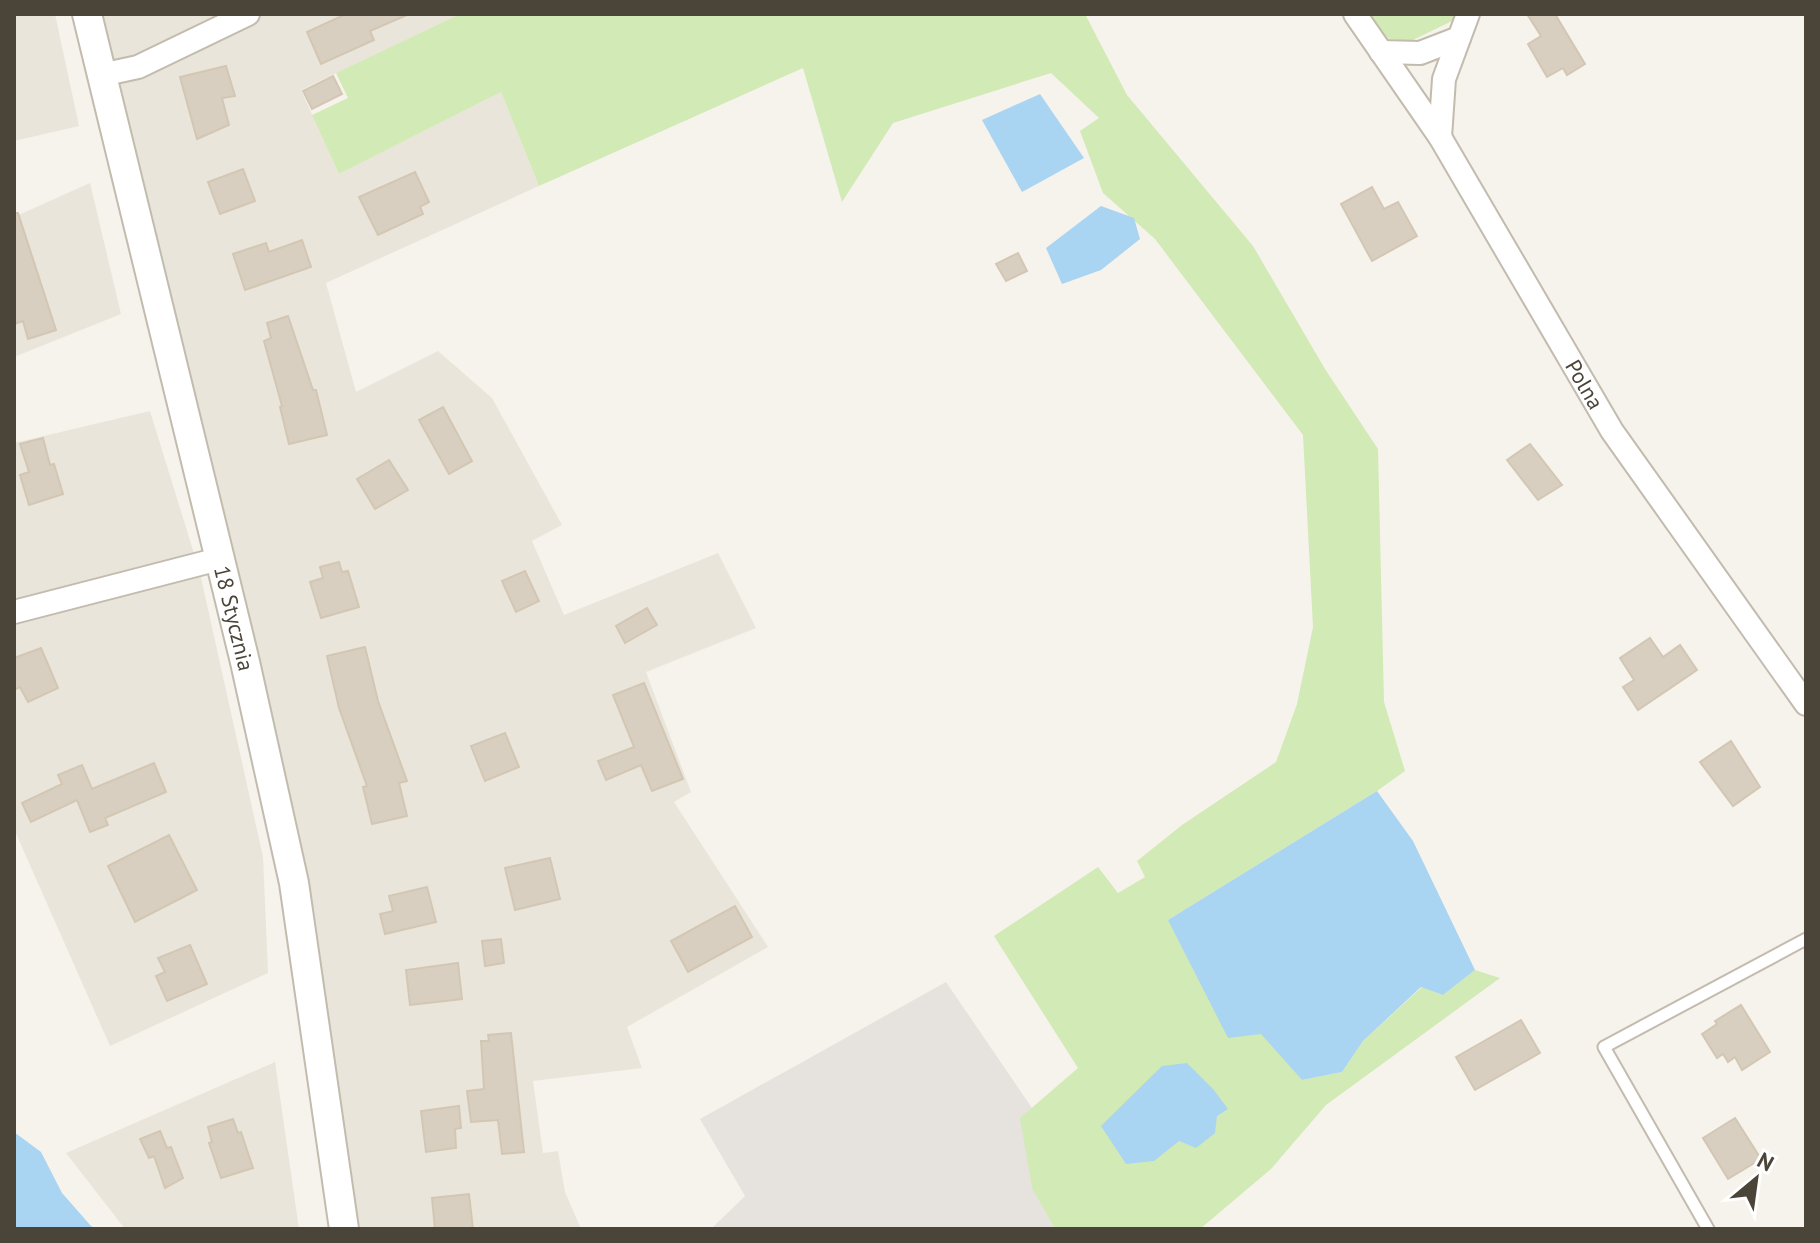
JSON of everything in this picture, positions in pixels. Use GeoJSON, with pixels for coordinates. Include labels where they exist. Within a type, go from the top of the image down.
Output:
{"type":"FeatureCollection","features":[{"type":"Feature","properties":{"kind":"street","name":"18 Stycznia"},"geometry":{"type":"LineString","coordinates":[[87,14],[294,883],[344,1229]]}},
{"type":"Feature","properties":{"kind":"street"},"geometry":{"type":"LineString","coordinates":[[101,75],[138,67],[248,14]]}},
{"type":"Feature","properties":{"kind":"street","name":"Polna"},"geometry":{"type":"LineString","coordinates":[[1355,14],[1440,137],[1612,431],[1806,704]]}},
{"type":"Feature","properties":{"kind":"street"},"geometry":{"type":"LineString","coordinates":[[1440,137],[1444,79],[1468,14]]}},
{"type":"Feature","properties":{"kind":"street"},"geometry":{"type":"LineString","coordinates":[[1381,52],[1420,53],[1459,38]]}},
{"type":"Feature","properties":{"kind":"street"},"geometry":{"type":"LineString","coordinates":[[14,612],[219,559]]}},
{"type":"Feature","properties":{"kind":"lane"},"geometry":{"type":"LineString","coordinates":[[1708,1229],[1604,1047],[1806,939]]}},
{"type":"Feature","properties":{"kind":"shaded area"},"geometry":{"type":"Polygon","coordinates":[[[14,14],[55,14],[79,126],[14,141],[14,14]]]}},
{"type":"Feature","properties":{"kind":"shaded area"},"geometry":{"type":"Polygon","coordinates":[[[99,14],[460,14],[301,90],[339,174],[501,92],[539,186],[326,283],[356,392],[438,351],[492,398],[562,525],[532,541],[564,615],[718,553],[756,628],[646,672],[691,792],[674,802],[768,947],[627,1027],[642,1068],[533,1081],[543,1153],[558,1151],[565,1192],[581,1229],[353,1229],[99,14]]]}},
{"type":"Feature","properties":{"kind":"shaded area"},"geometry":{"type":"Polygon","coordinates":[[[90,183],[121,314],[14,357],[14,217],[90,183]]]}},
{"type":"Feature","properties":{"kind":"shaded area"},"geometry":{"type":"Polygon","coordinates":[[[150,411],[200,573],[263,857],[268,973],[110,1046],[14,829],[14,443],[150,411]]]}},
{"type":"Feature","properties":{"kind":"shaded area"},"geometry":{"type":"Polygon","coordinates":[[[946,982],[1032,1108],[1021,1118],[1032,1187],[1055,1229],[711,1229],[745,1196],[700,1119],[946,982]]]}},
{"type":"Feature","properties":{"kind":"shaded area"},"geometry":{"type":"Polygon","coordinates":[[[275,1062],[299,1229],[125,1229],[66,1153],[275,1062]]]}},
{"type":"Feature","properties":{"kind":"green space"},"geometry":{"type":"Polygon","coordinates":[[[460,14],[1085,14],[1127,95],[1253,246],[1325,369],[1378,449],[1384,702],[1405,771],[1168,920],[1302,1080],[1342,1072],[1363,1041],[1422,987],[1443,995],[1475,970],[1500,978],[1326,1105],[1271,1169],[1200,1229],[1055,1229],[1032,1188],[1020,1118],[1078,1068],[994,936],[1098,867],[1118,893],[1145,877],[1137,861],[1182,825],[1276,762],[1297,704],[1313,627],[1303,435],[1155,239],[1103,193],[1080,131],[1099,118],[1051,73],[893,123],[842,202],[803,68],[539,186],[501,92],[339,174],[312,115],[348,98],[336,73],[460,14]],[[1213,1089],[1179,1141],[1197,1148],[1213,1089]]]}},
{"type":"Feature","properties":{"kind":"green space"},"geometry":{"type":"Polygon","coordinates":[[[1367,14],[1457,14],[1454,20],[1411,41],[1382,38],[1367,14]]]}},
{"type":"Feature","properties":{"kind":"water"},"geometry":{"type":"Polygon","coordinates":[[[1040,94],[1084,158],[1022,192],[982,120],[1040,94]]]}},
{"type":"Feature","properties":{"kind":"water"},"geometry":{"type":"Polygon","coordinates":[[[1101,206],[1134,218],[1140,239],[1101,270],[1062,284],[1046,248],[1101,206]]]}},
{"type":"Feature","properties":{"kind":"water"},"geometry":{"type":"Polygon","coordinates":[[[1377,791],[1413,841],[1475,970],[1443,995],[1421,987],[1363,1041],[1342,1072],[1302,1080],[1261,1034],[1228,1038],[1168,920],[1377,791]]]}},
{"type":"Feature","properties":{"kind":"water"},"geometry":{"type":"Polygon","coordinates":[[[1187,1063],[1228,1109],[1217,1116],[1215,1133],[1196,1148],[1179,1141],[1154,1161],[1126,1164],[1101,1126],[1162,1066],[1187,1063]]]}},
{"type":"Feature","properties":{"kind":"water"},"geometry":{"type":"Polygon","coordinates":[[[14,1132],[41,1152],[62,1193],[96,1229],[14,1229],[14,1132]]]}},
{"type":"Feature","properties":{"kind":"building"},"geometry":{"type":"Polygon","coordinates":[[[346,14],[409,14],[370,31],[374,40],[321,64],[307,32],[346,14]]]}},
{"type":"Feature","properties":{"kind":"building"},"geometry":{"type":"Polygon","coordinates":[[[1527,14],[1555,14],[1585,64],[1567,75],[1563,68],[1547,77],[1528,44],[1541,36],[1527,14]]]}},
{"type":"Feature","properties":{"kind":"building"},"geometry":{"type":"Polygon","coordinates":[[[226,66],[235,96],[222,98],[229,125],[197,139],[180,77],[226,66]]]}},
{"type":"Feature","properties":{"kind":"building"},"geometry":{"type":"Polygon","coordinates":[[[333,76],[342,94],[312,109],[303,91],[333,76]]]}},
{"type":"Feature","properties":{"kind":"building"},"geometry":{"type":"Polygon","coordinates":[[[243,169],[255,201],[220,214],[208,182],[243,169]]]}},
{"type":"Feature","properties":{"kind":"building"},"geometry":{"type":"Polygon","coordinates":[[[415,172],[429,202],[420,207],[423,214],[378,235],[359,197],[415,172]]]}},
{"type":"Feature","properties":{"kind":"building"},"geometry":{"type":"Polygon","coordinates":[[[1372,187],[1384,209],[1398,202],[1417,236],[1372,261],[1341,204],[1372,187]]]}},
{"type":"Feature","properties":{"kind":"building"},"geometry":{"type":"Polygon","coordinates":[[[14,213],[18,213],[56,330],[28,339],[23,321],[14,324],[14,213]]]}},
{"type":"Feature","properties":{"kind":"building"},"geometry":{"type":"Polygon","coordinates":[[[302,240],[311,267],[245,290],[233,254],[266,243],[269,252],[302,240]]]}},
{"type":"Feature","properties":{"kind":"building"},"geometry":{"type":"Polygon","coordinates":[[[1018,253],[1027,271],[1006,281],[996,264],[1018,253]]]}},
{"type":"Feature","properties":{"kind":"building"},"geometry":{"type":"Polygon","coordinates":[[[288,316],[313,390],[316,390],[327,435],[289,444],[264,341],[271,338],[267,323],[288,316]]]}},
{"type":"Feature","properties":{"kind":"building"},"geometry":{"type":"Polygon","coordinates":[[[443,407],[472,461],[449,474],[419,420],[443,407]]]}},
{"type":"Feature","properties":{"kind":"building"},"geometry":{"type":"Polygon","coordinates":[[[43,438],[50,465],[54,464],[63,494],[29,505],[20,475],[29,472],[20,444],[43,438]]]}},
{"type":"Feature","properties":{"kind":"building"},"geometry":{"type":"Polygon","coordinates":[[[1530,444],[1562,485],[1538,500],[1507,460],[1530,444]]]}},
{"type":"Feature","properties":{"kind":"building"},"geometry":{"type":"Polygon","coordinates":[[[389,460],[408,490],[375,509],[357,479],[389,460]]]}},
{"type":"Feature","properties":{"kind":"building"},"geometry":{"type":"Polygon","coordinates":[[[339,562],[342,572],[348,571],[359,607],[321,618],[310,582],[323,578],[320,567],[339,562]]]}},
{"type":"Feature","properties":{"kind":"building"},"geometry":{"type":"Polygon","coordinates":[[[525,571],[539,601],[516,612],[502,581],[525,571]]]}},
{"type":"Feature","properties":{"kind":"building"},"geometry":{"type":"Polygon","coordinates":[[[647,608],[657,625],[625,643],[616,626],[647,608]]]}},
{"type":"Feature","properties":{"kind":"building"},"geometry":{"type":"Polygon","coordinates":[[[1650,638],[1663,657],[1680,645],[1697,670],[1638,710],[1623,687],[1634,680],[1620,658],[1650,638]]]}},
{"type":"Feature","properties":{"kind":"building"},"geometry":{"type":"Polygon","coordinates":[[[365,647],[378,701],[407,781],[399,783],[407,816],[372,824],[363,787],[367,786],[339,708],[327,656],[365,647]]]}},
{"type":"Feature","properties":{"kind":"building"},"geometry":{"type":"Polygon","coordinates":[[[41,648],[58,688],[28,702],[20,687],[14,690],[14,658],[41,648]]]}},
{"type":"Feature","properties":{"kind":"building"},"geometry":{"type":"Polygon","coordinates":[[[644,683],[683,779],[652,791],[641,765],[606,780],[598,761],[634,747],[613,695],[644,683]]]}},
{"type":"Feature","properties":{"kind":"building"},"geometry":{"type":"Polygon","coordinates":[[[505,733],[519,767],[485,781],[471,746],[505,733]]]}},
{"type":"Feature","properties":{"kind":"building"},"geometry":{"type":"Polygon","coordinates":[[[1731,741],[1760,787],[1733,806],[1700,762],[1731,741]]]}},
{"type":"Feature","properties":{"kind":"building"},"geometry":{"type":"Polygon","coordinates":[[[154,763],[166,792],[105,818],[108,825],[90,832],[77,800],[31,822],[22,803],[62,784],[58,775],[82,765],[92,789],[154,763]]]}},
{"type":"Feature","properties":{"kind":"building"},"geometry":{"type":"Polygon","coordinates":[[[169,835],[197,890],[135,922],[108,866],[169,835]]]}},
{"type":"Feature","properties":{"kind":"building"},"geometry":{"type":"Polygon","coordinates":[[[550,858],[560,899],[515,910],[505,868],[550,858]]]}},
{"type":"Feature","properties":{"kind":"building"},"geometry":{"type":"Polygon","coordinates":[[[427,887],[436,922],[385,934],[380,914],[393,911],[389,896],[427,887]]]}},
{"type":"Feature","properties":{"kind":"building"},"geometry":{"type":"Polygon","coordinates":[[[735,906],[752,937],[688,972],[671,941],[735,906]]]}},
{"type":"Feature","properties":{"kind":"building"},"geometry":{"type":"Polygon","coordinates":[[[501,939],[504,963],[485,966],[482,941],[501,939]]]}},
{"type":"Feature","properties":{"kind":"building"},"geometry":{"type":"Polygon","coordinates":[[[190,945],[207,984],[167,1001],[156,976],[165,972],[158,958],[190,945]]]}},
{"type":"Feature","properties":{"kind":"building"},"geometry":{"type":"Polygon","coordinates":[[[458,963],[462,999],[410,1005],[406,970],[458,963]]]}},
{"type":"Feature","properties":{"kind":"building"},"geometry":{"type":"Polygon","coordinates":[[[1741,1005],[1770,1052],[1742,1070],[1735,1057],[1728,1062],[1723,1054],[1717,1058],[1702,1034],[1717,1024],[1715,1021],[1741,1005]]]}},
{"type":"Feature","properties":{"kind":"building"},"geometry":{"type":"Polygon","coordinates":[[[1521,1020],[1540,1053],[1475,1090],[1456,1057],[1521,1020]]]}},
{"type":"Feature","properties":{"kind":"building"},"geometry":{"type":"Polygon","coordinates":[[[511,1033],[524,1152],[502,1154],[498,1120],[471,1122],[467,1091],[484,1089],[481,1041],[489,1041],[488,1035],[511,1033]]]}},
{"type":"Feature","properties":{"kind":"building"},"geometry":{"type":"Polygon","coordinates":[[[459,1106],[461,1128],[455,1129],[456,1148],[426,1152],[421,1111],[459,1106]]]}},
{"type":"Feature","properties":{"kind":"building"},"geometry":{"type":"Polygon","coordinates":[[[1735,1118],[1761,1159],[1728,1179],[1703,1138],[1735,1118]]]}},
{"type":"Feature","properties":{"kind":"building"},"geometry":{"type":"Polygon","coordinates":[[[233,1119],[238,1133],[241,1132],[253,1168],[221,1178],[209,1143],[212,1142],[208,1127],[233,1119]]]}},
{"type":"Feature","properties":{"kind":"building"},"geometry":{"type":"Polygon","coordinates":[[[160,1131],[167,1148],[171,1147],[183,1178],[165,1188],[154,1156],[149,1158],[140,1139],[160,1131]]]}},
{"type":"Feature","properties":{"kind":"building"},"geometry":{"type":"Polygon","coordinates":[[[469,1194],[473,1229],[435,1229],[432,1198],[469,1194]]]}}]}
